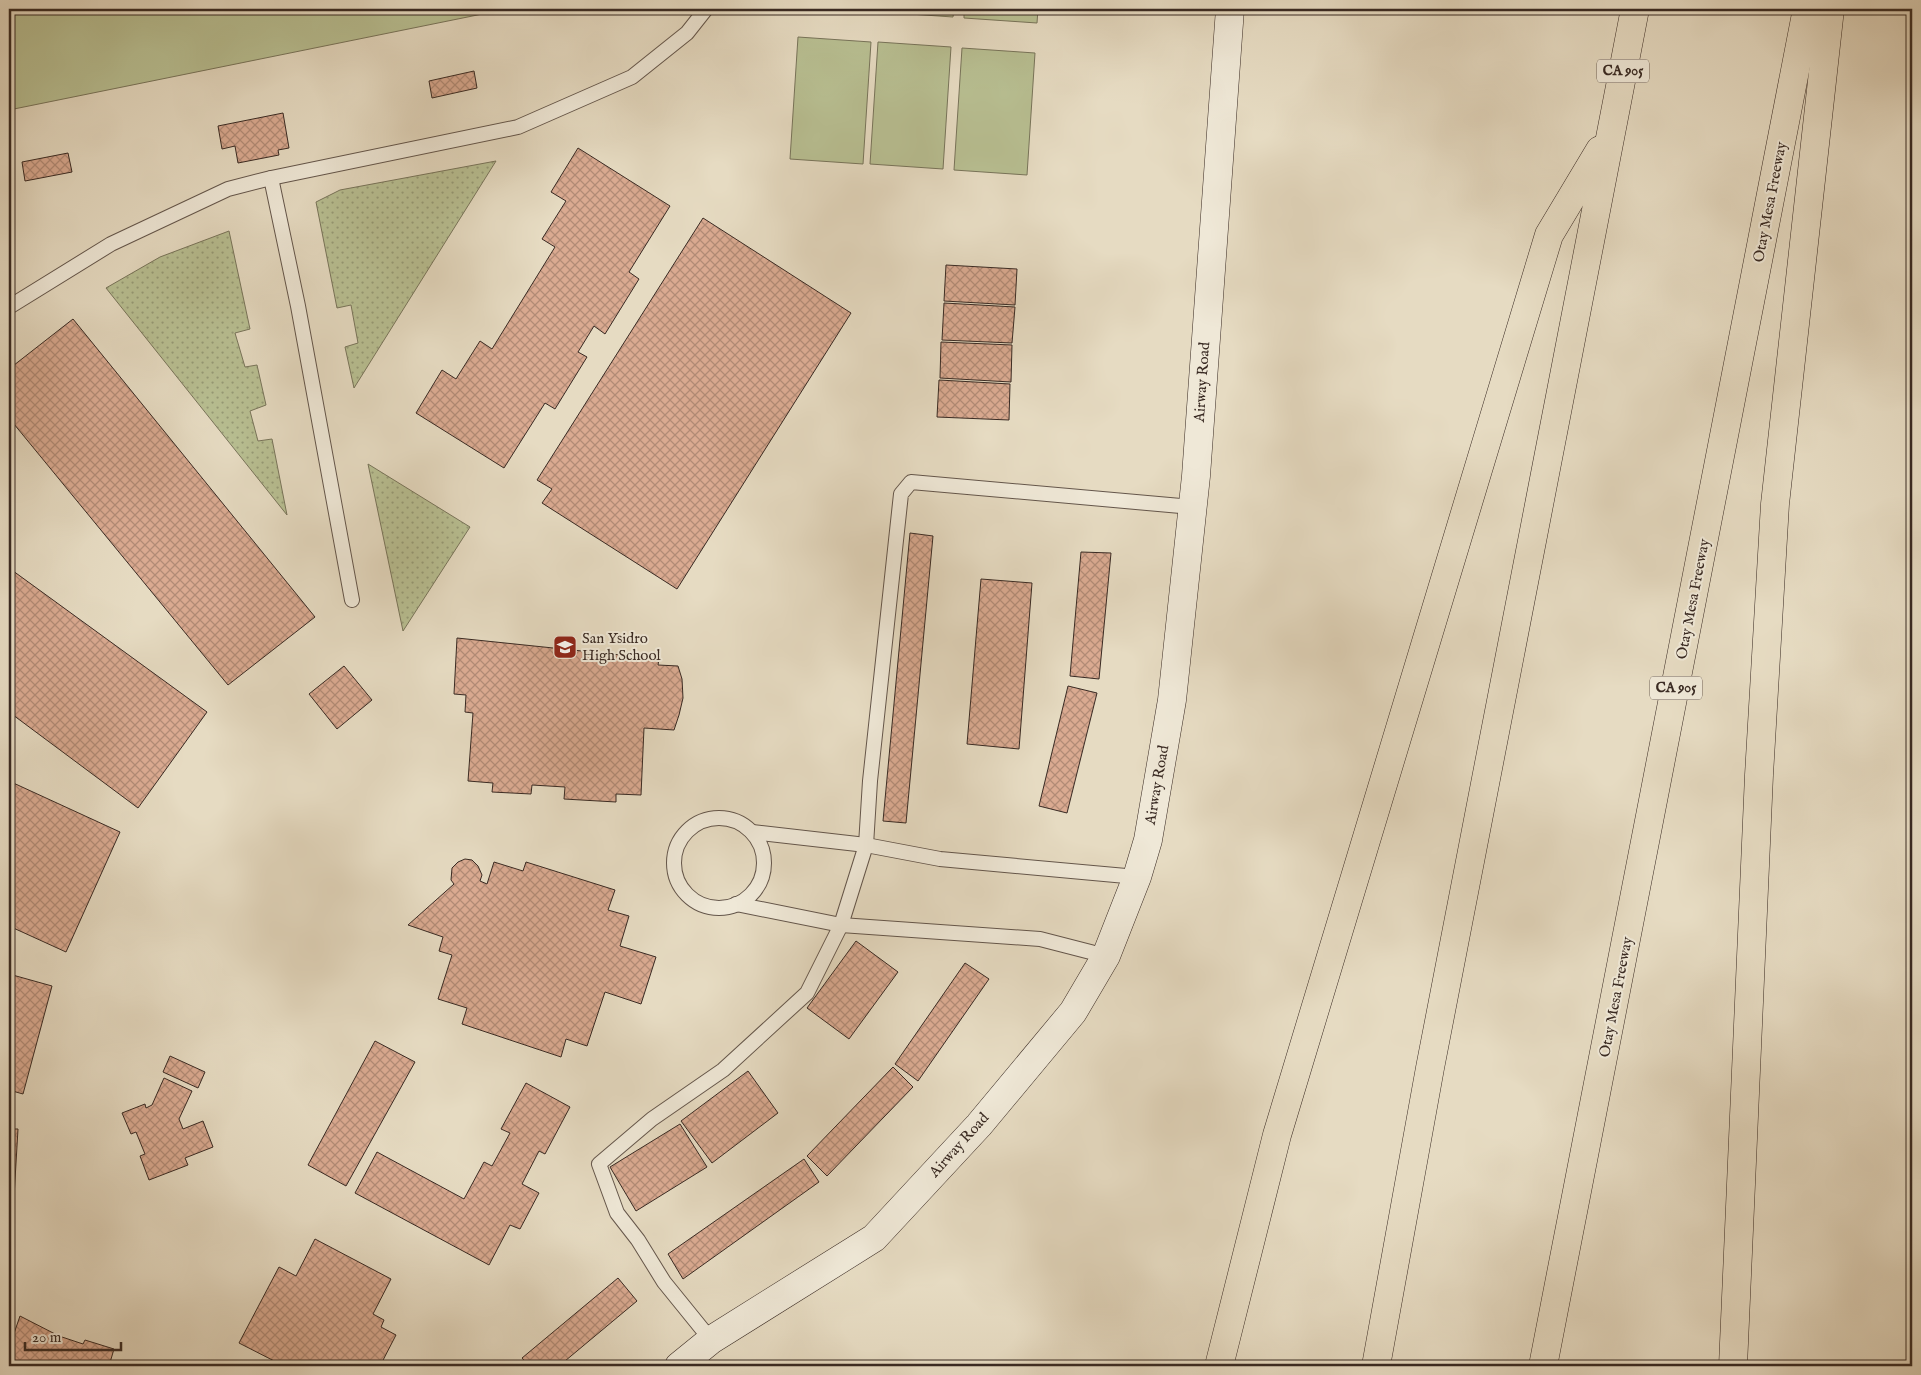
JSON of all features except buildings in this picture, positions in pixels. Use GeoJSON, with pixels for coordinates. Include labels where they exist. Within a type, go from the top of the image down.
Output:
{"type":"FeatureCollection","features":[{"type":"Feature","properties":{"kind":"highway","name":"CA 905"},"geometry":{"type":"LineString","coordinates":[[1376,1366],[1430,1068],[1635,9]]}},
{"type":"Feature","properties":{"kind":"highway","name":"Otay Mesa Freeway"},"geometry":{"type":"LineString","coordinates":[[1543,1366],[1807,9]]}},
{"type":"Feature","properties":{"kind":"highway"},"geometry":{"type":"LineString","coordinates":[[1733,1366],[1759,775],[1775,504],[1830,9]]}},
{"type":"Feature","properties":{"kind":"highway"},"geometry":{"type":"LineString","coordinates":[[1219,1366],[1277,1135],[1549,235],[1610,134]]}},
{"type":"Feature","properties":{"kind":"main road","name":"Airway Road"},"geometry":{"type":"LineString","coordinates":[[679,1366],[711,1340],[874,1238],[979,1125],[1073,1012],[1106,956],[1137,877],[1148,840],[1172,700],[1192,507],[1230,9]]}},
{"type":"Feature","properties":{"kind":"lane"},"geometry":{"type":"LineString","coordinates":[[9,307],[111,244],[228,189],[271,178],[518,127],[632,77],[687,32],[706,9]]}},
{"type":"Feature","properties":{"kind":"lane"},"geometry":{"type":"LineString","coordinates":[[271,178],[301,325],[352,600]]}},
{"type":"Feature","properties":{"kind":"lane"},"geometry":{"type":"LineString","coordinates":[[711,1340],[664,1282],[638,1240],[617,1213],[599,1164],[652,1119],[723,1070],[807,994],[841,925],[866,845],[870,781],[901,494],[911,482],[1192,507]]}},
{"type":"Feature","properties":{"kind":"lane"},"geometry":{"type":"LineString","coordinates":[[752,832],[760,844],[764,858],[763,872],[758,886],[748,896],[736,904],[722,908],[707,906],[694,900],[683,889],[676,876],[674,861],[677,846],[684,833],[696,824],[710,819],[732,820],[752,832],[866,845],[940,859],[1137,877]]}},
{"type":"Feature","properties":{"kind":"lane"},"geometry":{"type":"LineString","coordinates":[[736,904],[841,925],[1040,939],[1106,956]]}},
{"type":"Feature","properties":{"kind":"green space"},"geometry":{"type":"Polygon","coordinates":[[[9,9],[507,9],[9,110],[9,9]]]}},
{"type":"Feature","properties":{"kind":"green space"},"geometry":{"type":"Polygon","coordinates":[[[881,9],[954,9],[953,17],[881,12],[881,9]]]}},
{"type":"Feature","properties":{"kind":"green space"},"geometry":{"type":"Polygon","coordinates":[[[964,9],[1038,9],[1037,23],[964,18],[964,9]]]}},
{"type":"Feature","properties":{"kind":"green space"},"geometry":{"type":"Polygon","coordinates":[[[798,37],[871,42],[863,164],[790,159],[798,37]]]}},
{"type":"Feature","properties":{"kind":"green space"},"geometry":{"type":"Polygon","coordinates":[[[878,42],[951,47],[943,169],[870,164],[878,42]]]}},
{"type":"Feature","properties":{"kind":"green space"},"geometry":{"type":"Polygon","coordinates":[[[962,48],[1035,53],[1027,175],[954,170],[962,48]]]}},
{"type":"Feature","properties":{"kind":"green space"},"geometry":{"type":"Polygon","coordinates":[[[496,161],[354,388],[345,347],[358,343],[351,305],[337,308],[316,202],[340,190],[496,161]]]}},
{"type":"Feature","properties":{"kind":"green space"},"geometry":{"type":"Polygon","coordinates":[[[229,231],[250,329],[235,333],[245,367],[257,365],[266,405],[250,411],[258,441],[272,439],[287,515],[106,288],[160,257],[229,231]]]}},
{"type":"Feature","properties":{"kind":"green space"},"geometry":{"type":"Polygon","coordinates":[[[368,464],[470,527],[403,631],[368,464]]]}},
{"type":"Feature","properties":{"kind":"place","name":"San Ysidro High School"},"geometry":{"type":"Point","coordinates":[565,647]}}]}
